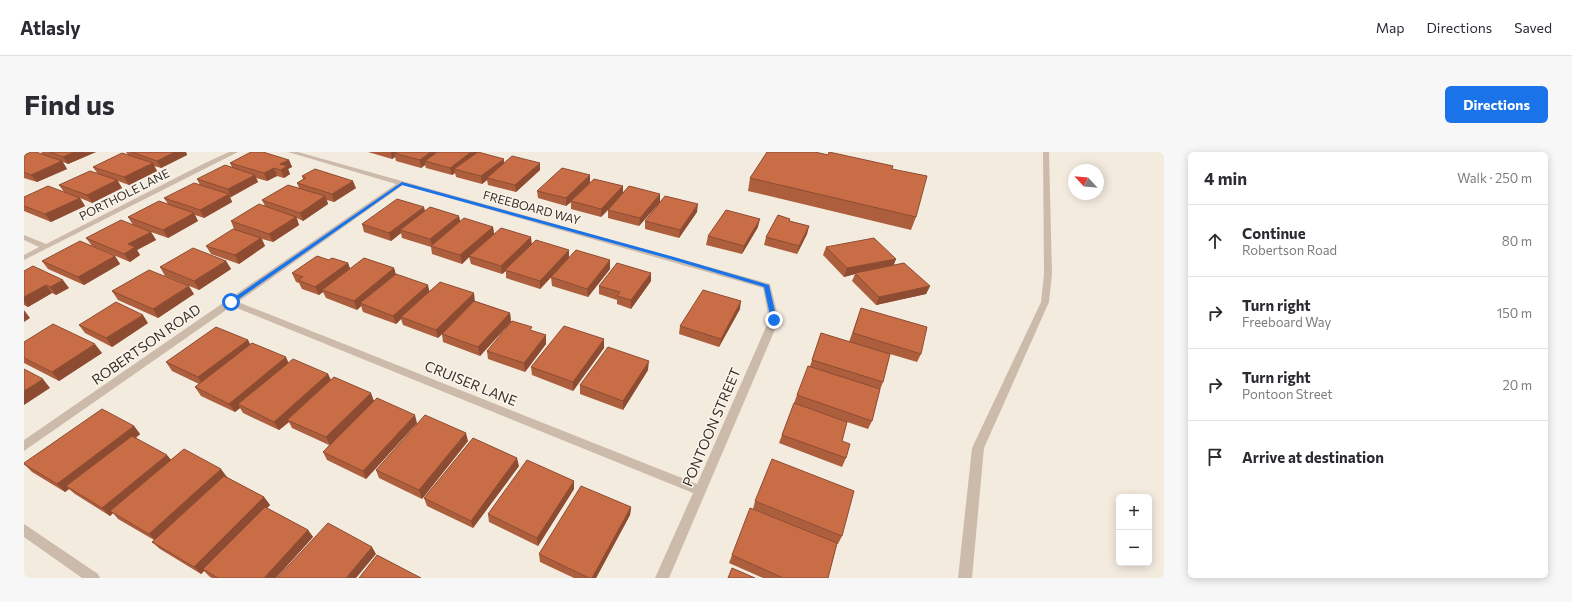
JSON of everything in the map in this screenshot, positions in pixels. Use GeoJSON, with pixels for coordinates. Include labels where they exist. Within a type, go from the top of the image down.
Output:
{"type":"FeatureCollection","features":[{"type":"Feature","properties":{"kind":"street","name":"PORTHOLE LANE"},"geometry":{"type":"LineString","coordinates":[[24,258],[207,164],[235,152]]}},
{"type":"Feature","properties":{"kind":"street","name":"FREEBOARD WAY"},"geometry":{"type":"LineString","coordinates":[[291,152],[672,258],[767,286]]}},
{"type":"Feature","properties":{"kind":"street"},"geometry":{"type":"LineString","coordinates":[[965,578],[978,448],[1045,302],[1048,274],[1046,152]]}},
{"type":"Feature","properties":{"kind":"street","name":"ROBERTSON ROAD"},"geometry":{"type":"LineString","coordinates":[[24,446],[402,183]]}},
{"type":"Feature","properties":{"kind":"street"},"geometry":{"type":"LineString","coordinates":[[24,237],[46,247]]}},
{"type":"Feature","properties":{"kind":"street","name":"PONTOON STREET"},"geometry":{"type":"LineString","coordinates":[[662,578],[774,320],[767,286]]}},
{"type":"Feature","properties":{"kind":"street","name":"CRUISER LANE"},"geometry":{"type":"LineString","coordinates":[[231,302],[700,491]]}},
{"type":"Feature","properties":{"kind":"street"},"geometry":{"type":"LineString","coordinates":[[24,530],[93,578]]}},
{"type":"Feature","properties":{"kind":"building"},"geometry":{"type":"Polygon","coordinates":[[[31,152],[36,152],[62,161],[31,175],[24,172],[24,155],[31,152]]]}},
{"type":"Feature","properties":{"kind":"building"},"geometry":{"type":"Polygon","coordinates":[[[50,152],[74,152],[63,157],[50,152]]]}},
{"type":"Feature","properties":{"kind":"building"},"geometry":{"type":"Polygon","coordinates":[[[131,152],[175,152],[157,161],[131,152]]]}},
{"type":"Feature","properties":{"kind":"building"},"geometry":{"type":"Polygon","coordinates":[[[251,152],[263,152],[289,160],[280,164],[287,166],[281,170],[274,168],[264,173],[230,163],[251,152]]]}},
{"type":"Feature","properties":{"kind":"building"},"geometry":{"type":"Polygon","coordinates":[[[431,152],[420,160],[394,153],[431,152]]]}},
{"type":"Feature","properties":{"kind":"building"},"geometry":{"type":"Polygon","coordinates":[[[437,152],[471,152],[450,168],[425,161],[437,152]]]}},
{"type":"Feature","properties":{"kind":"building"},"geometry":{"type":"Polygon","coordinates":[[[478,152],[504,159],[481,176],[454,169],[478,152]]]}},
{"type":"Feature","properties":{"kind":"building"},"geometry":{"type":"Polygon","coordinates":[[[767,152],[815,152],[828,155],[829,152],[893,166],[892,169],[927,176],[916,217],[750,178],[767,152]]]}},
{"type":"Feature","properties":{"kind":"building"},"geometry":{"type":"Polygon","coordinates":[[[122,153],[153,163],[124,177],[93,167],[122,153]]]}},
{"type":"Feature","properties":{"kind":"building"},"geometry":{"type":"Polygon","coordinates":[[[512,156],[540,163],[515,185],[487,178],[512,156]]]}},
{"type":"Feature","properties":{"kind":"building"},"geometry":{"type":"Polygon","coordinates":[[[225,165],[255,175],[228,189],[197,179],[225,165]]]}},
{"type":"Feature","properties":{"kind":"building"},"geometry":{"type":"Polygon","coordinates":[[[562,168],[590,175],[566,198],[537,191],[562,168]]]}},
{"type":"Feature","properties":{"kind":"building"},"geometry":{"type":"Polygon","coordinates":[[[315,169],[353,181],[332,194],[297,183],[306,178],[302,176],[315,169]]]}},
{"type":"Feature","properties":{"kind":"building"},"geometry":{"type":"Polygon","coordinates":[[[90,171],[117,180],[87,195],[59,185],[90,171]]]}},
{"type":"Feature","properties":{"kind":"building"},"geometry":{"type":"Polygon","coordinates":[[[594,179],[623,186],[601,209],[571,201],[594,179]]]}},
{"type":"Feature","properties":{"kind":"building"},"geometry":{"type":"Polygon","coordinates":[[[194,183],[229,194],[200,210],[164,198],[194,183]]]}},
{"type":"Feature","properties":{"kind":"building"},"geometry":{"type":"Polygon","coordinates":[[[288,185],[325,196],[300,213],[262,200],[288,185]]]}},
{"type":"Feature","properties":{"kind":"building"},"geometry":{"type":"Polygon","coordinates":[[[48,186],[80,198],[45,214],[24,206],[24,197],[48,186]]]}},
{"type":"Feature","properties":{"kind":"building"},"geometry":{"type":"Polygon","coordinates":[[[629,186],[660,194],[640,218],[608,210],[629,186]]]}},
{"type":"Feature","properties":{"kind":"building"},"geometry":{"type":"Polygon","coordinates":[[[665,196],[698,204],[680,230],[645,221],[665,196]]]}},
{"type":"Feature","properties":{"kind":"building"},"geometry":{"type":"Polygon","coordinates":[[[397,199],[424,207],[389,233],[362,224],[397,199]]]}},
{"type":"Feature","properties":{"kind":"building"},"geometry":{"type":"Polygon","coordinates":[[[159,201],[194,213],[163,230],[128,217],[159,201]]]}},
{"type":"Feature","properties":{"kind":"building"},"geometry":{"type":"Polygon","coordinates":[[[259,204],[296,217],[269,234],[231,221],[259,204]]]}},
{"type":"Feature","properties":{"kind":"building"},"geometry":{"type":"Polygon","coordinates":[[[430,207],[459,216],[430,239],[400,230],[430,207]]]}},
{"type":"Feature","properties":{"kind":"building"},"geometry":{"type":"Polygon","coordinates":[[[726,210],[760,219],[744,246],[708,236],[726,210]]]}},
{"type":"Feature","properties":{"kind":"building"},"geometry":{"type":"Polygon","coordinates":[[[778,215],[790,219],[789,221],[809,226],[799,246],[766,237],[778,215]]]}},
{"type":"Feature","properties":{"kind":"building"},"geometry":{"type":"Polygon","coordinates":[[[464,218],[493,227],[460,255],[431,246],[464,218]]]}},
{"type":"Feature","properties":{"kind":"building"},"geometry":{"type":"Polygon","coordinates":[[[121,220],[151,232],[128,244],[135,247],[124,254],[86,238],[121,220]]]}},
{"type":"Feature","properties":{"kind":"building"},"geometry":{"type":"Polygon","coordinates":[[[501,228],[531,237],[501,266],[469,256],[501,228]]]}},
{"type":"Feature","properties":{"kind":"building"},"geometry":{"type":"Polygon","coordinates":[[[233,229],[261,238],[235,255],[206,246],[233,229]]]}},
{"type":"Feature","properties":{"kind":"building"},"geometry":{"type":"Polygon","coordinates":[[[874,238],[896,259],[847,268],[826,247],[874,238]]]}},
{"type":"Feature","properties":{"kind":"building"},"geometry":{"type":"Polygon","coordinates":[[[536,240],[569,250],[540,281],[505,270],[536,240]]]}},
{"type":"Feature","properties":{"kind":"building"},"geometry":{"type":"Polygon","coordinates":[[[80,241],[115,256],[78,277],[42,261],[80,241]]]}},
{"type":"Feature","properties":{"kind":"building"},"geometry":{"type":"Polygon","coordinates":[[[193,248],[226,261],[194,281],[160,267],[193,248]]]}},
{"type":"Feature","properties":{"kind":"building"},"geometry":{"type":"Polygon","coordinates":[[[576,250],[610,260],[587,289],[551,277],[576,250]]]}},
{"type":"Feature","properties":{"kind":"building"},"geometry":{"type":"Polygon","coordinates":[[[317,256],[329,260],[332,258],[348,263],[315,287],[298,280],[303,277],[292,273],[317,256]]]}},
{"type":"Feature","properties":{"kind":"building"},"geometry":{"type":"Polygon","coordinates":[[[364,258],[394,268],[354,301],[322,290],[364,258]]]}},
{"type":"Feature","properties":{"kind":"building"},"geometry":{"type":"Polygon","coordinates":[[[617,263],[651,273],[631,300],[617,296],[620,292],[599,286],[617,263]]]}},
{"type":"Feature","properties":{"kind":"building"},"geometry":{"type":"Polygon","coordinates":[[[904,263],[930,286],[879,297],[855,273],[904,263]]]}},
{"type":"Feature","properties":{"kind":"building"},"geometry":{"type":"Polygon","coordinates":[[[33,266],[63,280],[50,287],[46,285],[24,297],[24,271],[33,266]]]}},
{"type":"Feature","properties":{"kind":"building"},"geometry":{"type":"Polygon","coordinates":[[[149,270],[189,286],[153,309],[112,291],[149,270]]]}},
{"type":"Feature","properties":{"kind":"building"},"geometry":{"type":"Polygon","coordinates":[[[396,274],[428,285],[393,316],[360,303],[396,274]]]}},
{"type":"Feature","properties":{"kind":"building"},"geometry":{"type":"Polygon","coordinates":[[[440,282],[474,293],[436,330],[401,317],[440,282]]]}},
{"type":"Feature","properties":{"kind":"building"},"geometry":{"type":"Polygon","coordinates":[[[703,290],[741,301],[721,339],[680,326],[703,290]]]}},
{"type":"Feature","properties":{"kind":"building"},"geometry":{"type":"Polygon","coordinates":[[[474,301],[510,313],[478,347],[442,334],[474,301]]]}},
{"type":"Feature","properties":{"kind":"building"},"geometry":{"type":"Polygon","coordinates":[[[116,302],[143,315],[106,338],[79,325],[116,302]]]}},
{"type":"Feature","properties":{"kind":"building"},"geometry":{"type":"Polygon","coordinates":[[[861,308],[927,327],[921,354],[853,333],[861,308]]]}},
{"type":"Feature","properties":{"kind":"building"},"geometry":{"type":"Polygon","coordinates":[[[512,321],[532,327],[530,330],[546,335],[524,363],[487,351],[512,321]]]}},
{"type":"Feature","properties":{"kind":"building"},"geometry":{"type":"Polygon","coordinates":[[[53,324],[95,344],[52,372],[24,358],[24,342],[53,324]]]}},
{"type":"Feature","properties":{"kind":"building"},"geometry":{"type":"Polygon","coordinates":[[[564,326],[604,339],[573,382],[531,367],[564,326]]]}},
{"type":"Feature","properties":{"kind":"building"},"geometry":{"type":"Polygon","coordinates":[[[216,327],[248,340],[198,377],[166,362],[216,327]]]}},
{"type":"Feature","properties":{"kind":"building"},"geometry":{"type":"Polygon","coordinates":[[[821,333],[890,354],[883,382],[812,360],[821,333]]]}},
{"type":"Feature","properties":{"kind":"building"},"geometry":{"type":"Polygon","coordinates":[[[252,343],[286,357],[229,404],[195,387],[252,343]]]}},
{"type":"Feature","properties":{"kind":"building"},"geometry":{"type":"Polygon","coordinates":[[[608,347],[649,361],[623,401],[580,385],[608,347]]]}},
{"type":"Feature","properties":{"kind":"building"},"geometry":{"type":"Polygon","coordinates":[[[293,359],[328,374],[274,422],[238,404],[293,359]]]}},
{"type":"Feature","properties":{"kind":"building"},"geometry":{"type":"Polygon","coordinates":[[[808,366],[880,389],[872,421],[797,395],[808,366]]]}},
{"type":"Feature","properties":{"kind":"building"},"geometry":{"type":"Polygon","coordinates":[[[24,369],[43,379],[24,391],[24,369]]]}},
{"type":"Feature","properties":{"kind":"building"},"geometry":{"type":"Polygon","coordinates":[[[334,377],[371,393],[326,437],[287,420],[334,377]]]}},
{"type":"Feature","properties":{"kind":"building"},"geometry":{"type":"Polygon","coordinates":[[[377,398],[415,415],[363,471],[323,452],[377,398]]]}},
{"type":"Feature","properties":{"kind":"building"},"geometry":{"type":"Polygon","coordinates":[[[794,403],[847,422],[842,441],[850,444],[846,458],[782,435],[794,403]]]}},
{"type":"Feature","properties":{"kind":"building"},"geometry":{"type":"Polygon","coordinates":[[[102,409],[134,426],[57,484],[24,464],[24,463],[102,409]]]}},
{"type":"Feature","properties":{"kind":"building"},"geometry":{"type":"Polygon","coordinates":[[[425,415],[466,433],[419,490],[376,470],[425,415]]]}},
{"type":"Feature","properties":{"kind":"building"},"geometry":{"type":"Polygon","coordinates":[[[132,436],[167,455],[102,508],[66,486],[132,436]]]}},
{"type":"Feature","properties":{"kind":"building"},"geometry":{"type":"Polygon","coordinates":[[[473,438],[517,458],[471,521],[424,498],[473,438]]]}},
{"type":"Feature","properties":{"kind":"building"},"geometry":{"type":"Polygon","coordinates":[[[184,449],[221,469],[149,534],[110,511],[184,449]]]}},
{"type":"Feature","properties":{"kind":"building"},"geometry":{"type":"Polygon","coordinates":[[[772,459],[854,491],[842,536],[755,501],[772,459]]]}},
{"type":"Feature","properties":{"kind":"building"},"geometry":{"type":"Polygon","coordinates":[[[527,460],[574,481],[537,538],[488,514],[527,460]]]}},
{"type":"Feature","properties":{"kind":"building"},"geometry":{"type":"Polygon","coordinates":[[[224,476],[264,497],[194,567],[152,542],[224,476]]]}},
{"type":"Feature","properties":{"kind":"building"},"geometry":{"type":"Polygon","coordinates":[[[581,486],[631,507],[592,578],[589,578],[539,554],[581,486]]]}},
{"type":"Feature","properties":{"kind":"building"},"geometry":{"type":"Polygon","coordinates":[[[265,507],[308,530],[264,578],[218,578],[203,569],[265,507]]]}},
{"type":"Feature","properties":{"kind":"building"},"geometry":{"type":"Polygon","coordinates":[[[750,508],[837,543],[828,578],[783,578],[732,555],[750,508]]]}},
{"type":"Feature","properties":{"kind":"building"},"geometry":{"type":"Polygon","coordinates":[[[328,523],[372,547],[346,578],[277,578],[328,523]]]}},
{"type":"Feature","properties":{"kind":"building"},"geometry":{"type":"Polygon","coordinates":[[[377,555],[421,578],[359,578],[377,555]]]}},
{"type":"Feature","properties":{"kind":"building"},"geometry":{"type":"Polygon","coordinates":[[[732,568],[755,578],[728,578],[732,568]]]}},
{"type":"Feature","properties":{"kind":"route"},"geometry":{"type":"LineString","coordinates":[[231,302],[402,183],[767,286],[774,320]]}}]}
